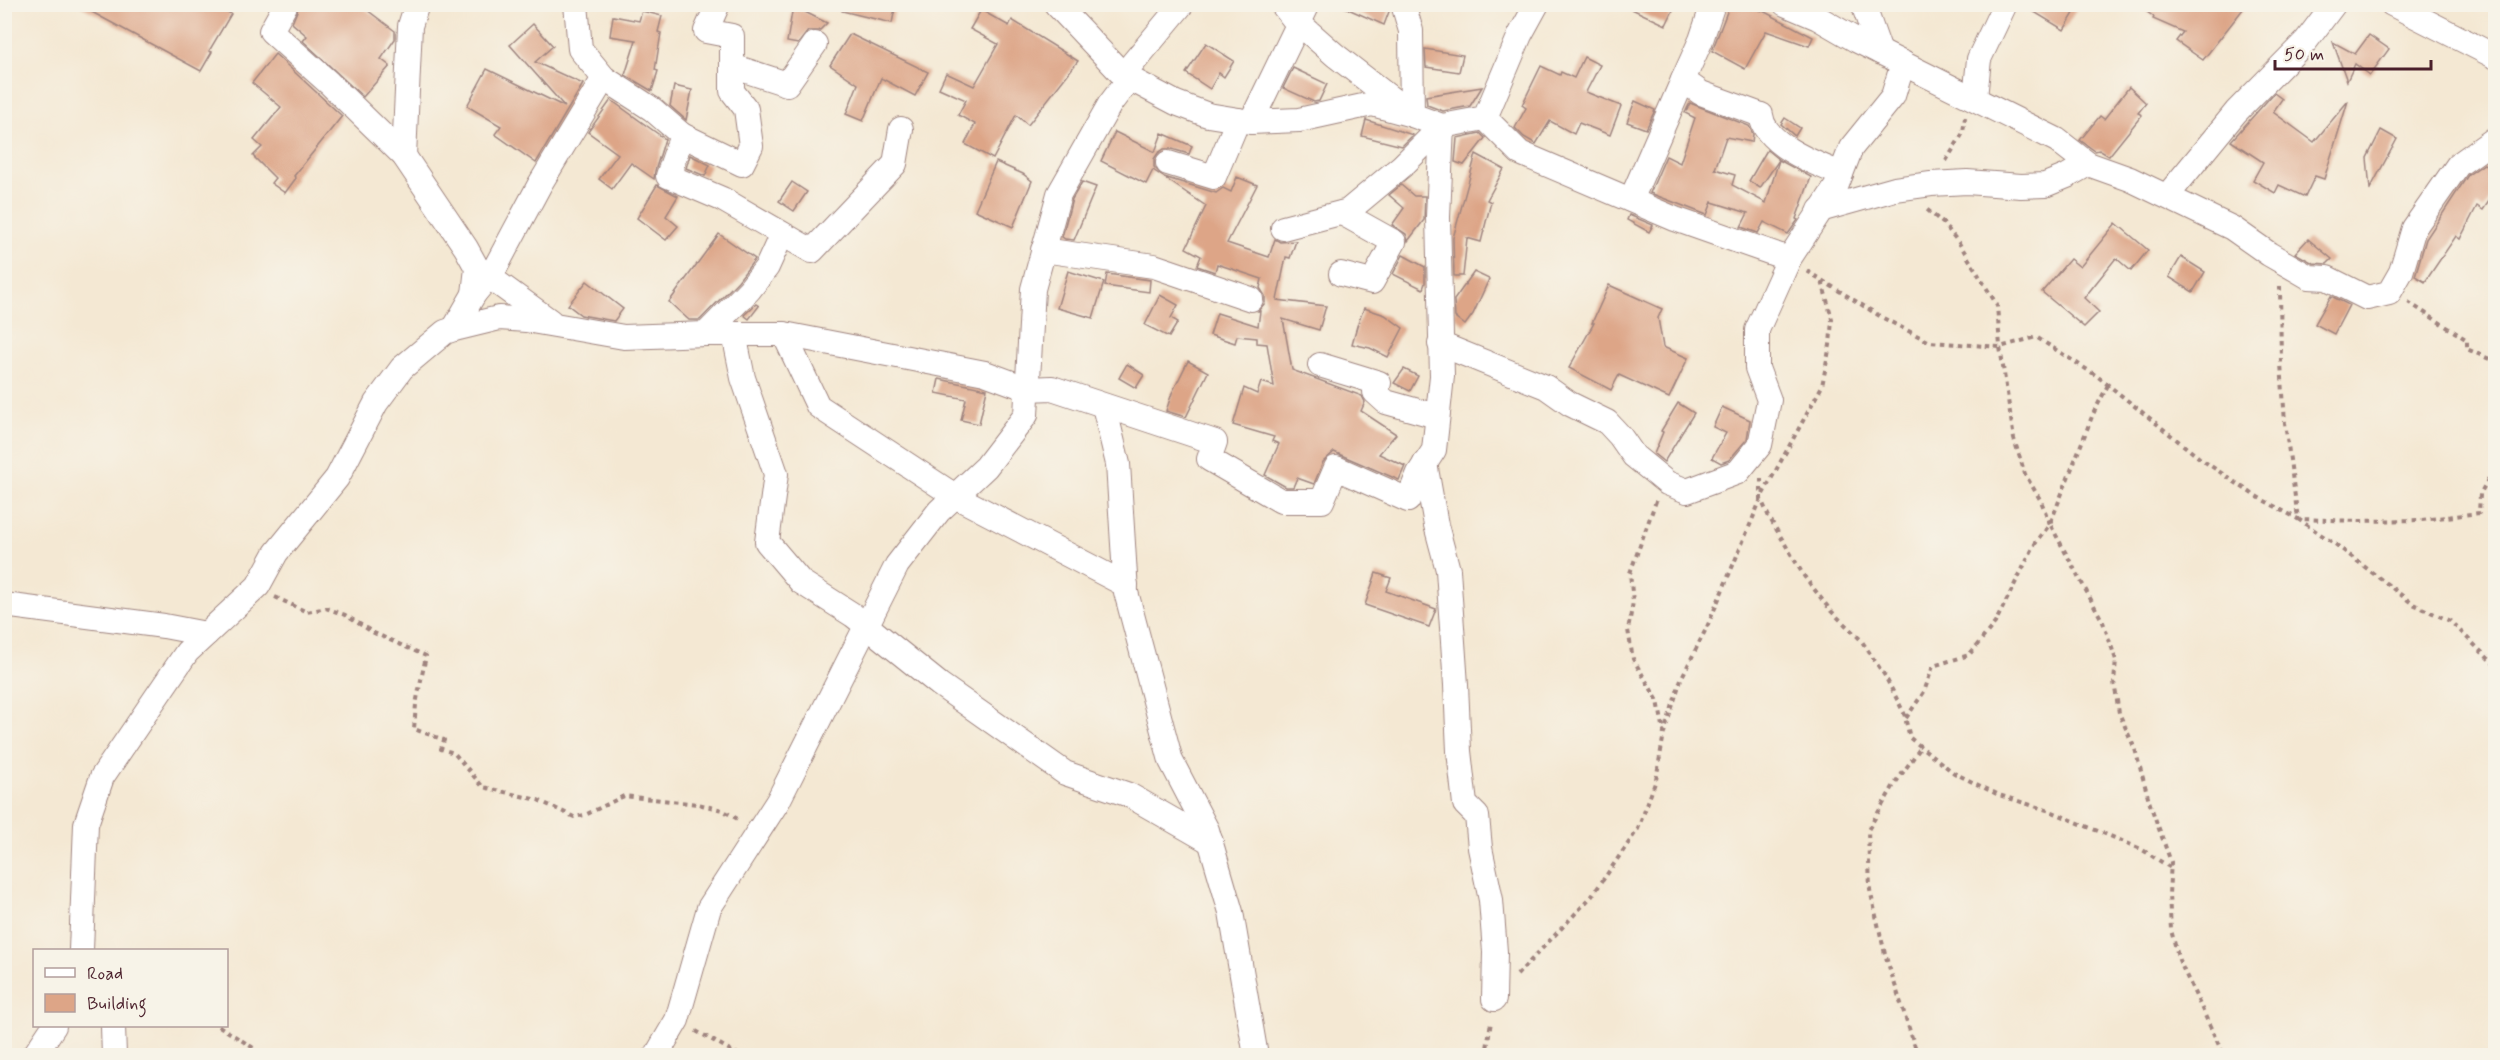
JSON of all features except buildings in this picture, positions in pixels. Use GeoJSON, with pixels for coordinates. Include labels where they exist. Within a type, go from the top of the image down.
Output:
{"type":"FeatureCollection","features":[{"type":"Feature","properties":{"kind":"street"},"geometry":{"type":"LineString","coordinates":[[286,4],[271,31],[329,83],[404,156],[466,248],[480,279],[556,326]]}},
{"type":"Feature","properties":{"kind":"street"},"geometry":{"type":"LineString","coordinates":[[404,156],[410,26],[417,4]]}},
{"type":"Feature","properties":{"kind":"street"},"geometry":{"type":"LineString","coordinates":[[576,4],[580,49],[604,78],[652,109],[682,135],[742,164]]}},
{"type":"Feature","properties":{"kind":"street"},"geometry":{"type":"LineString","coordinates":[[718,4],[706,31],[732,36],[732,91],[746,109],[751,146],[722,199]]}},
{"type":"Feature","properties":{"kind":"street"},"geometry":{"type":"LineString","coordinates":[[1056,4],[1126,77],[1176,103],[1208,115],[1245,121],[1299,120],[1372,104],[1442,126],[1485,118]]}},
{"type":"Feature","properties":{"kind":"street"},"geometry":{"type":"LineString","coordinates":[[656,1056],[677,1020],[709,908],[793,774],[897,565],[939,511],[986,466],[1026,415],[1034,289],[1059,194],[1126,77],[1182,4]]}},
{"type":"Feature","properties":{"kind":"street"},"geometry":{"type":"LineString","coordinates":[[1282,4],[1304,14],[1412,115]]}},
{"type":"Feature","properties":{"kind":"street"},"geometry":{"type":"LineString","coordinates":[[1403,4],[1411,31],[1412,115]]}},
{"type":"Feature","properties":{"kind":"street"},"geometry":{"type":"LineString","coordinates":[[1485,118],[1520,35],[1537,4]]}},
{"type":"Feature","properties":{"kind":"street"},"geometry":{"type":"LineString","coordinates":[[1631,200],[1701,40],[1713,4]]}},
{"type":"Feature","properties":{"kind":"street"},"geometry":{"type":"LineString","coordinates":[[1785,4],[1818,18],[1880,52],[2057,140],[2088,164],[2167,196],[2232,228],[2309,277],[2327,278],[2367,298],[2389,293],[2401,272],[2414,228],[2458,165],[2496,138]]}},
{"type":"Feature","properties":{"kind":"street"},"geometry":{"type":"LineString","coordinates":[[1863,4],[1880,52]]}},
{"type":"Feature","properties":{"kind":"street"},"geometry":{"type":"LineString","coordinates":[[1975,98],[1979,59],[2005,4]]}},
{"type":"Feature","properties":{"kind":"street"},"geometry":{"type":"LineString","coordinates":[[2167,196],[2236,112],[2306,41],[2334,4]]}},
{"type":"Feature","properties":{"kind":"street"},"geometry":{"type":"LineString","coordinates":[[2392,4],[2496,57]]}},
{"type":"Feature","properties":{"kind":"street"},"geometry":{"type":"LineString","coordinates":[[1168,163],[1214,177],[1304,14]]}},
{"type":"Feature","properties":{"kind":"street"},"geometry":{"type":"LineString","coordinates":[[732,66],[787,84],[815,44]]}},
{"type":"Feature","properties":{"kind":"street"},"geometry":{"type":"LineString","coordinates":[[1440,344],[1546,387],[1570,404],[1606,422],[1620,436],[1634,456],[1667,483],[1687,491],[1738,472],[1760,446],[1769,400],[1757,368],[1757,330],[1789,259],[1836,187],[1851,148],[1893,96],[1903,63]]}},
{"type":"Feature","properties":{"kind":"street"},"geometry":{"type":"LineString","coordinates":[[454,329],[480,279],[604,78]]}},
{"type":"Feature","properties":{"kind":"street"},"geometry":{"type":"LineString","coordinates":[[1683,80],[1701,93],[1761,115],[1761,123],[1769,136],[1815,163],[1841,174]]}},
{"type":"Feature","properties":{"kind":"street"},"geometry":{"type":"LineString","coordinates":[[1485,118],[1520,153],[1675,219],[1789,259]]}},
{"type":"Feature","properties":{"kind":"street"},"geometry":{"type":"LineString","coordinates":[[1283,228],[1348,211],[1402,166],[1442,126]]}},
{"type":"Feature","properties":{"kind":"street"},"geometry":{"type":"LineString","coordinates":[[82,947],[86,824],[102,777],[187,652],[258,586],[276,553],[337,478],[376,403],[402,368],[445,332],[499,318],[526,320],[624,337],[784,334],[985,373],[1028,389],[1052,388],[1215,442],[1209,459],[1232,470],[1281,501],[1322,501],[1336,468],[1408,500],[1425,463],[1434,450],[1442,376],[1438,217],[1442,126]]}},
{"type":"Feature","properties":{"kind":"street"},"geometry":{"type":"LineString","coordinates":[[682,135],[668,176],[722,199],[812,251],[895,164],[901,129]]}},
{"type":"Feature","properties":{"kind":"street"},"geometry":{"type":"LineString","coordinates":[[1820,210],[1895,189],[1931,184],[1967,182],[2021,186],[2045,185],[2088,164]]}},
{"type":"Feature","properties":{"kind":"street"},"geometry":{"type":"LineString","coordinates":[[1341,274],[1372,282],[1394,242],[1342,213]]}},
{"type":"Feature","properties":{"kind":"street"},"geometry":{"type":"LineString","coordinates":[[706,334],[749,290],[767,267],[782,234]]}},
{"type":"Feature","properties":{"kind":"street"},"geometry":{"type":"LineString","coordinates":[[1043,250],[1154,267],[1251,299]]}},
{"type":"Feature","properties":{"kind":"street"},"geometry":{"type":"LineString","coordinates":[[734,334],[743,378],[776,474],[766,542],[801,582],[866,626],[939,684],[1065,773],[1129,795],[1211,842]]}},
{"type":"Feature","properties":{"kind":"street"},"geometry":{"type":"LineString","coordinates":[[784,334],[818,406],[955,496],[1126,585]]}},
{"type":"Feature","properties":{"kind":"street"},"geometry":{"type":"LineString","coordinates":[[1320,364],[1380,383],[1375,392],[1386,402],[1436,416]]}},
{"type":"Feature","properties":{"kind":"street"},"geometry":{"type":"LineString","coordinates":[[1104,405],[1118,464],[1126,585],[1171,760],[1207,830],[1231,912],[1256,1056]]}},
{"type":"Feature","properties":{"kind":"street"},"geometry":{"type":"LineString","coordinates":[[1425,463],[1436,525],[1448,570],[1458,751],[1465,804],[1477,816],[1480,848],[1491,900],[1495,952],[1494,999]]}},
{"type":"Feature","properties":{"kind":"street"},"geometry":{"type":"LineString","coordinates":[[4,605],[164,626],[206,634]]}},
{"type":"Feature","properties":{"kind":"street"},"geometry":{"type":"LineString","coordinates":[[34,1056],[53,1027]]}},
{"type":"Feature","properties":{"kind":"street"},"geometry":{"type":"LineString","coordinates":[[112,1027],[114,1056]]}},
{"type":"Feature","properties":{"kind":"path"},"geometry":{"type":"LineString","coordinates":[[1975,98],[1965,113],[1963,133],[1931,184],[1922,205],[1944,224],[1959,243],[1996,305],[2014,439],[2025,474],[2103,622],[2116,660],[2114,682],[2119,713],[2135,749],[2150,804],[2171,862],[2169,894],[2171,930],[2179,960],[2224,1056]]}},
{"type":"Feature","properties":{"kind":"path"},"geometry":{"type":"LineString","coordinates":[[1789,259],[1883,318],[1930,342],[2000,346],[2036,337],[2108,385],[2202,460],[2254,495],[2298,519],[2335,544],[2413,604],[2450,621],[2496,666]]}},
{"type":"Feature","properties":{"kind":"path"},"geometry":{"type":"LineString","coordinates":[[2279,259],[2281,363],[2285,423],[2298,519]]}},
{"type":"Feature","properties":{"kind":"path"},"geometry":{"type":"LineString","coordinates":[[1486,1056],[1494,999],[1592,896],[1638,829],[1656,780],[1664,733],[1681,679],[1707,627],[1761,499],[1822,386],[1830,345],[1832,319],[1822,281]]}},
{"type":"Feature","properties":{"kind":"path"},"geometry":{"type":"LineString","coordinates":[[2389,293],[2407,301],[2467,340],[2468,349],[2496,362]]}},
{"type":"Feature","properties":{"kind":"path"},"geometry":{"type":"LineString","coordinates":[[1906,718],[1924,692],[1933,666],[1969,655],[1995,623],[2035,544],[2050,524],[2093,414],[2108,385]]}},
{"type":"Feature","properties":{"kind":"path"},"geometry":{"type":"LineString","coordinates":[[2298,519],[2360,521],[2422,519],[2479,513],[2480,494],[2496,465]]}},
{"type":"Feature","properties":{"kind":"path"},"geometry":{"type":"LineString","coordinates":[[1664,733],[1658,701],[1633,659],[1629,630],[1633,602],[1630,573],[1654,504],[1667,483]]}},
{"type":"Feature","properties":{"kind":"path"},"geometry":{"type":"LineString","coordinates":[[1761,499],[1804,576],[1831,611],[1861,640],[1885,676],[1906,718],[1910,738],[1954,773],[2000,795],[2050,811],[2141,849],[2171,868]]}},
{"type":"Feature","properties":{"kind":"path"},"geometry":{"type":"LineString","coordinates":[[258,586],[287,604],[307,612],[326,608],[354,619],[374,633],[426,656],[416,704],[414,729],[444,740],[441,749],[454,753],[472,771],[483,787],[538,800],[574,817],[593,811],[624,796],[698,804],[722,810],[746,824],[761,826]]}},
{"type":"Feature","properties":{"kind":"path"},"geometry":{"type":"LineString","coordinates":[[1918,1056],[1885,954],[1870,890],[1868,830],[1894,785],[1921,747]]}},
{"type":"Feature","properties":{"kind":"path"},"geometry":{"type":"LineString","coordinates":[[677,1020],[741,1056]]}},
{"type":"Feature","properties":{"kind":"path"},"geometry":{"type":"LineString","coordinates":[[221,1027],[252,1047],[258,1056]]}}]}
